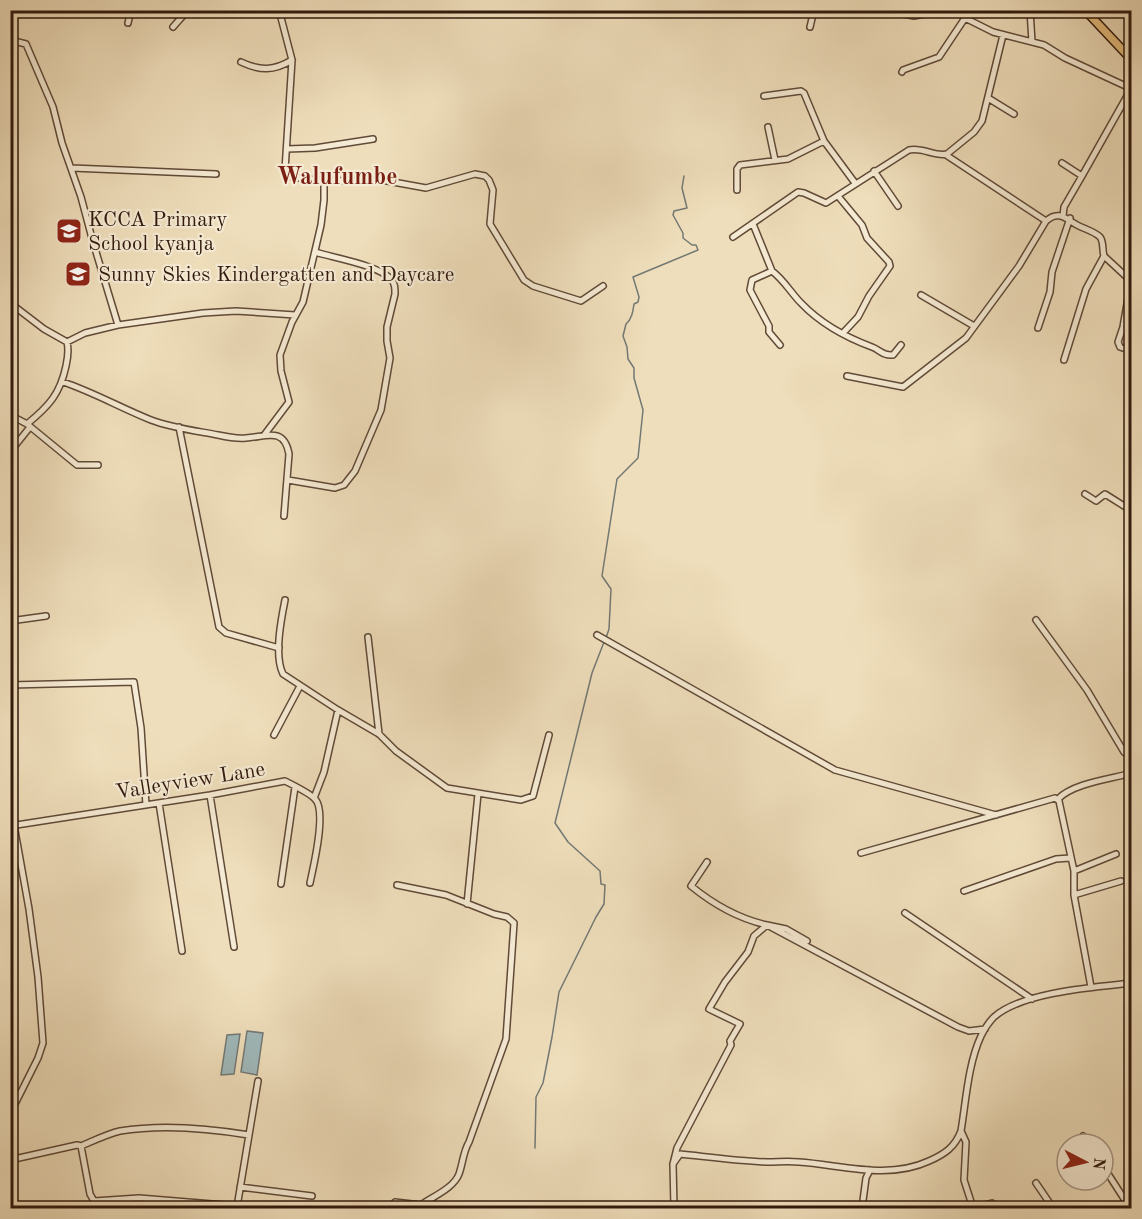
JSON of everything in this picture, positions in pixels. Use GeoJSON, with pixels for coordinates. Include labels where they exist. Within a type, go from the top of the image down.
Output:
{"type":"FeatureCollection","features":[{"type":"Feature","properties":{"kind":"main road"},"geometry":{"type":"LineString","coordinates":[[1084,10],[1131,60]]}},
{"type":"Feature","properties":{"kind":"street"},"geometry":{"type":"LineString","coordinates":[[128,23],[131,10]]}},
{"type":"Feature","properties":{"kind":"street"},"geometry":{"type":"LineString","coordinates":[[173,27],[188,10]]}},
{"type":"Feature","properties":{"kind":"street"},"geometry":{"type":"LineString","coordinates":[[279,10],[292,60],[285,170],[288,175],[324,181],[382,180],[426,188],[475,174],[485,176],[493,190],[489,222],[524,280],[533,286],[581,301],[603,286]]}},
{"type":"Feature","properties":{"kind":"street"},"geometry":{"type":"LineString","coordinates":[[810,27],[814,10]]}},
{"type":"Feature","properties":{"kind":"street"},"geometry":{"type":"LineString","coordinates":[[884,10],[914,16],[945,10]]}},
{"type":"Feature","properties":{"kind":"street"},"geometry":{"type":"LineString","coordinates":[[958,10],[965,18],[985,29],[1044,45],[1065,58],[1131,89],[1064,207],[1063,216]]}},
{"type":"Feature","properties":{"kind":"street"},"geometry":{"type":"LineString","coordinates":[[1030,10],[1032,42]]}},
{"type":"Feature","properties":{"kind":"street"},"geometry":{"type":"LineString","coordinates":[[902,72],[939,57],[965,18]]}},
{"type":"Feature","properties":{"kind":"street"},"geometry":{"type":"LineString","coordinates":[[946,155],[980,125],[1003,35]]}},
{"type":"Feature","properties":{"kind":"street"},"geometry":{"type":"LineString","coordinates":[[10,40],[24,42],[49,98],[118,325]]}},
{"type":"Feature","properties":{"kind":"street"},"geometry":{"type":"LineString","coordinates":[[241,62],[256,69],[267,70],[275,69],[292,60]]}},
{"type":"Feature","properties":{"kind":"street"},"geometry":{"type":"LineString","coordinates":[[764,96],[803,92],[824,141],[855,183]]}},
{"type":"Feature","properties":{"kind":"street"},"geometry":{"type":"LineString","coordinates":[[988,98],[1014,114]]}},
{"type":"Feature","properties":{"kind":"street"},"geometry":{"type":"LineString","coordinates":[[768,127],[775,160]]}},
{"type":"Feature","properties":{"kind":"street"},"geometry":{"type":"LineString","coordinates":[[287,149],[315,148],[373,140]]}},
{"type":"Feature","properties":{"kind":"street"},"geometry":{"type":"LineString","coordinates":[[737,190],[738,166],[788,159],[824,141]]}},
{"type":"Feature","properties":{"kind":"street"},"geometry":{"type":"LineString","coordinates":[[733,237],[798,192],[826,203],[874,171],[914,149],[946,155],[1046,221]]}},
{"type":"Feature","properties":{"kind":"street"},"geometry":{"type":"LineString","coordinates":[[1062,163],[1082,176]]}},
{"type":"Feature","properties":{"kind":"street"},"geometry":{"type":"LineString","coordinates":[[72,168],[216,174]]}},
{"type":"Feature","properties":{"kind":"street"},"geometry":{"type":"LineString","coordinates":[[874,171],[898,206]]}},
{"type":"Feature","properties":{"kind":"street"},"geometry":{"type":"LineString","coordinates":[[265,434],[289,402],[281,371],[280,355],[295,315],[303,302],[323,216],[324,181]]}},
{"type":"Feature","properties":{"kind":"street"},"geometry":{"type":"LineString","coordinates":[[838,196],[862,225],[867,238],[890,264],[890,268],[869,296],[858,317],[843,333]]}},
{"type":"Feature","properties":{"kind":"street"},"geometry":{"type":"LineString","coordinates":[[847,376],[903,387],[964,340],[1019,266],[1051,216],[1070,218],[1073,223],[1101,238],[1104,255],[1131,281],[1118,342],[1120,347],[1131,351]]}},
{"type":"Feature","properties":{"kind":"street"},"geometry":{"type":"LineString","coordinates":[[1038,328],[1050,292],[1052,270],[1070,218]]}},
{"type":"Feature","properties":{"kind":"street"},"geometry":{"type":"LineString","coordinates":[[753,224],[772,271],[779,276],[803,306],[824,324],[884,354],[893,355],[901,345]]}},
{"type":"Feature","properties":{"kind":"street"},"geometry":{"type":"LineString","coordinates":[[288,480],[335,488],[347,483],[357,467],[379,417],[390,358],[387,334],[395,294],[392,281],[386,275],[370,268],[315,252]]}},
{"type":"Feature","properties":{"kind":"street"},"geometry":{"type":"LineString","coordinates":[[1064,360],[1086,289],[1104,255]]}},
{"type":"Feature","properties":{"kind":"street"},"geometry":{"type":"LineString","coordinates":[[772,271],[752,280],[750,290],[769,326],[769,332],[780,345]]}},
{"type":"Feature","properties":{"kind":"street"},"geometry":{"type":"LineString","coordinates":[[921,296],[974,326]]}},
{"type":"Feature","properties":{"kind":"street"},"geometry":{"type":"LineString","coordinates":[[10,303],[44,329],[67,342],[69,352],[63,382],[54,398],[29,425],[10,452]]}},
{"type":"Feature","properties":{"kind":"street"},"geometry":{"type":"LineString","coordinates":[[67,342],[85,333],[118,325],[225,311],[295,315]]}},
{"type":"Feature","properties":{"kind":"street"},"geometry":{"type":"LineString","coordinates":[[63,382],[93,393],[153,421],[236,438],[251,438],[265,434],[280,438],[288,447],[288,480],[284,516]]}},
{"type":"Feature","properties":{"kind":"street"},"geometry":{"type":"LineString","coordinates":[[10,415],[29,425],[77,465],[98,465]]}},
{"type":"Feature","properties":{"kind":"street"},"geometry":{"type":"LineString","coordinates":[[179,426],[219,627],[226,633],[279,648]]}},
{"type":"Feature","properties":{"kind":"street"},"geometry":{"type":"LineString","coordinates":[[1084,494],[1096,501],[1106,494],[1131,511]]}},
{"type":"Feature","properties":{"kind":"street"},"geometry":{"type":"LineString","coordinates":[[285,600],[279,648],[283,674],[379,734],[396,751],[447,788],[521,800],[533,796],[549,735]]}},
{"type":"Feature","properties":{"kind":"street"},"geometry":{"type":"LineString","coordinates":[[10,621],[46,616]]}},
{"type":"Feature","properties":{"kind":"street"},"geometry":{"type":"LineString","coordinates":[[1036,620],[1087,690],[1124,752],[1131,759]]}},
{"type":"Feature","properties":{"kind":"street"},"geometry":{"type":"LineString","coordinates":[[597,635],[836,770],[996,815]]}},
{"type":"Feature","properties":{"kind":"street"},"geometry":{"type":"LineString","coordinates":[[368,637],[379,734]]}},
{"type":"Feature","properties":{"kind":"street"},"geometry":{"type":"LineString","coordinates":[[10,685],[134,682],[141,728],[146,805]]}},
{"type":"Feature","properties":{"kind":"street"},"geometry":{"type":"LineString","coordinates":[[274,735],[300,686]]}},
{"type":"Feature","properties":{"kind":"street"},"geometry":{"type":"LineString","coordinates":[[310,883],[318,839],[319,808],[314,798],[324,772],[338,710]]}},
{"type":"Feature","properties":{"kind":"street"},"geometry":{"type":"LineString","coordinates":[[861,853],[1053,798],[1058,799],[1086,785],[1131,773]]}},
{"type":"Feature","properties":{"kind":"street","name":"Valleyview Lane"},"geometry":{"type":"LineString","coordinates":[[13,825],[210,795],[285,781],[314,798]]}},
{"type":"Feature","properties":{"kind":"street"},"geometry":{"type":"LineString","coordinates":[[281,884],[295,787]]}},
{"type":"Feature","properties":{"kind":"street"},"geometry":{"type":"LineString","coordinates":[[467,904],[478,794]]}},
{"type":"Feature","properties":{"kind":"street"},"geometry":{"type":"LineString","coordinates":[[210,795],[234,947]]}},
{"type":"Feature","properties":{"kind":"street"},"geometry":{"type":"LineString","coordinates":[[1058,799],[1074,871],[1074,895],[1091,987]]}},
{"type":"Feature","properties":{"kind":"street"},"geometry":{"type":"LineString","coordinates":[[10,803],[38,977],[43,1043],[10,1114]]}},
{"type":"Feature","properties":{"kind":"street"},"geometry":{"type":"LineString","coordinates":[[159,803],[182,951]]}},
{"type":"Feature","properties":{"kind":"street"},"geometry":{"type":"LineString","coordinates":[[1074,871],[1116,854]]}},
{"type":"Feature","properties":{"kind":"street"},"geometry":{"type":"LineString","coordinates":[[964,891],[1056,859],[1070,858]]}},
{"type":"Feature","properties":{"kind":"street"},"geometry":{"type":"LineString","coordinates":[[707,862],[691,886],[714,903],[753,922],[786,929],[807,941]]}},
{"type":"Feature","properties":{"kind":"street"},"geometry":{"type":"LineString","coordinates":[[1074,895],[1121,881]]}},
{"type":"Feature","properties":{"kind":"street"},"geometry":{"type":"LineString","coordinates":[[391,1209],[395,1202],[421,1205],[448,1187],[458,1177],[465,1148],[506,1040],[513,923],[507,917],[494,915],[446,896],[397,885]]}},
{"type":"Feature","properties":{"kind":"street"},"geometry":{"type":"LineString","coordinates":[[905,913],[1032,999]]}},
{"type":"Feature","properties":{"kind":"street"},"geometry":{"type":"LineString","coordinates":[[767,925],[958,1027],[969,1031],[985,1029]]}},
{"type":"Feature","properties":{"kind":"street"},"geometry":{"type":"LineString","coordinates":[[674,1209],[673,1164],[740,1024],[709,1009],[725,981],[748,952],[754,936],[767,925]]}},
{"type":"Feature","properties":{"kind":"street"},"geometry":{"type":"LineString","coordinates":[[679,1151],[766,1162],[802,1162],[870,1170],[888,1171],[916,1167],[951,1148],[961,1131],[976,1048],[992,1020],[1004,1010],[1032,999],[1091,987],[1131,982]]}},
{"type":"Feature","properties":{"kind":"street"},"geometry":{"type":"LineString","coordinates":[[81,1146],[90,1194],[94,1201],[139,1198],[237,1207],[258,1081]]}},
{"type":"Feature","properties":{"kind":"street"},"geometry":{"type":"LineString","coordinates":[[10,1160],[81,1146],[118,1131],[160,1127],[222,1130],[249,1135]]}},
{"type":"Feature","properties":{"kind":"street"},"geometry":{"type":"LineString","coordinates":[[961,1131],[966,1142],[964,1180],[973,1209],[992,1203],[998,1209]]}},
{"type":"Feature","properties":{"kind":"street"},"geometry":{"type":"LineString","coordinates":[[862,1209],[866,1178],[870,1170]]}},
{"type":"Feature","properties":{"kind":"street"},"geometry":{"type":"LineString","coordinates":[[1036,1183],[1053,1209]]}},
{"type":"Feature","properties":{"kind":"street"},"geometry":{"type":"LineString","coordinates":[[1115,1185],[1130,1209]]}},
{"type":"Feature","properties":{"kind":"street"},"geometry":{"type":"LineString","coordinates":[[240,1187],[312,1196]]}},
{"type":"Feature","properties":{"kind":"water"},"geometry":{"type":"Polygon","coordinates":[[[247,1031],[263,1033],[257,1075],[241,1072],[247,1031]]]}},
{"type":"Feature","properties":{"kind":"water"},"geometry":{"type":"Polygon","coordinates":[[[240,1034],[234,1074],[221,1075],[227,1035],[240,1034]]]}},
{"type":"Feature","properties":{"kind":"waterway"},"geometry":{"type":"LineString","coordinates":[[606,638],[609,629],[611,589],[602,576],[617,479],[638,458],[643,410],[634,378],[634,368],[628,359],[623,336],[634,304],[638,302],[639,297],[633,277],[698,250],[696,245],[692,245],[683,238],[683,233],[673,215],[674,211],[687,208],[682,188],[684,176]]}},
{"type":"Feature","properties":{"kind":"waterway"},"geometry":{"type":"LineString","coordinates":[[535,1148],[536,1097],[543,1083],[559,992],[604,904],[605,885],[601,884],[600,871],[568,842],[555,823],[592,673],[604,642]]}},
{"type":"Feature","properties":{"kind":"place","name":"KCCA Primary School kyanja"},"geometry":{"type":"Point","coordinates":[69,231]}},
{"type":"Feature","properties":{"kind":"place","name":"Sunny Skies Kindergatten and Daycare"},"geometry":{"type":"Point","coordinates":[78,274]}},
{"type":"Feature","properties":{"kind":"district","name":"Walufumbe"},"geometry":{"type":"Point","coordinates":[337,176]}}]}
